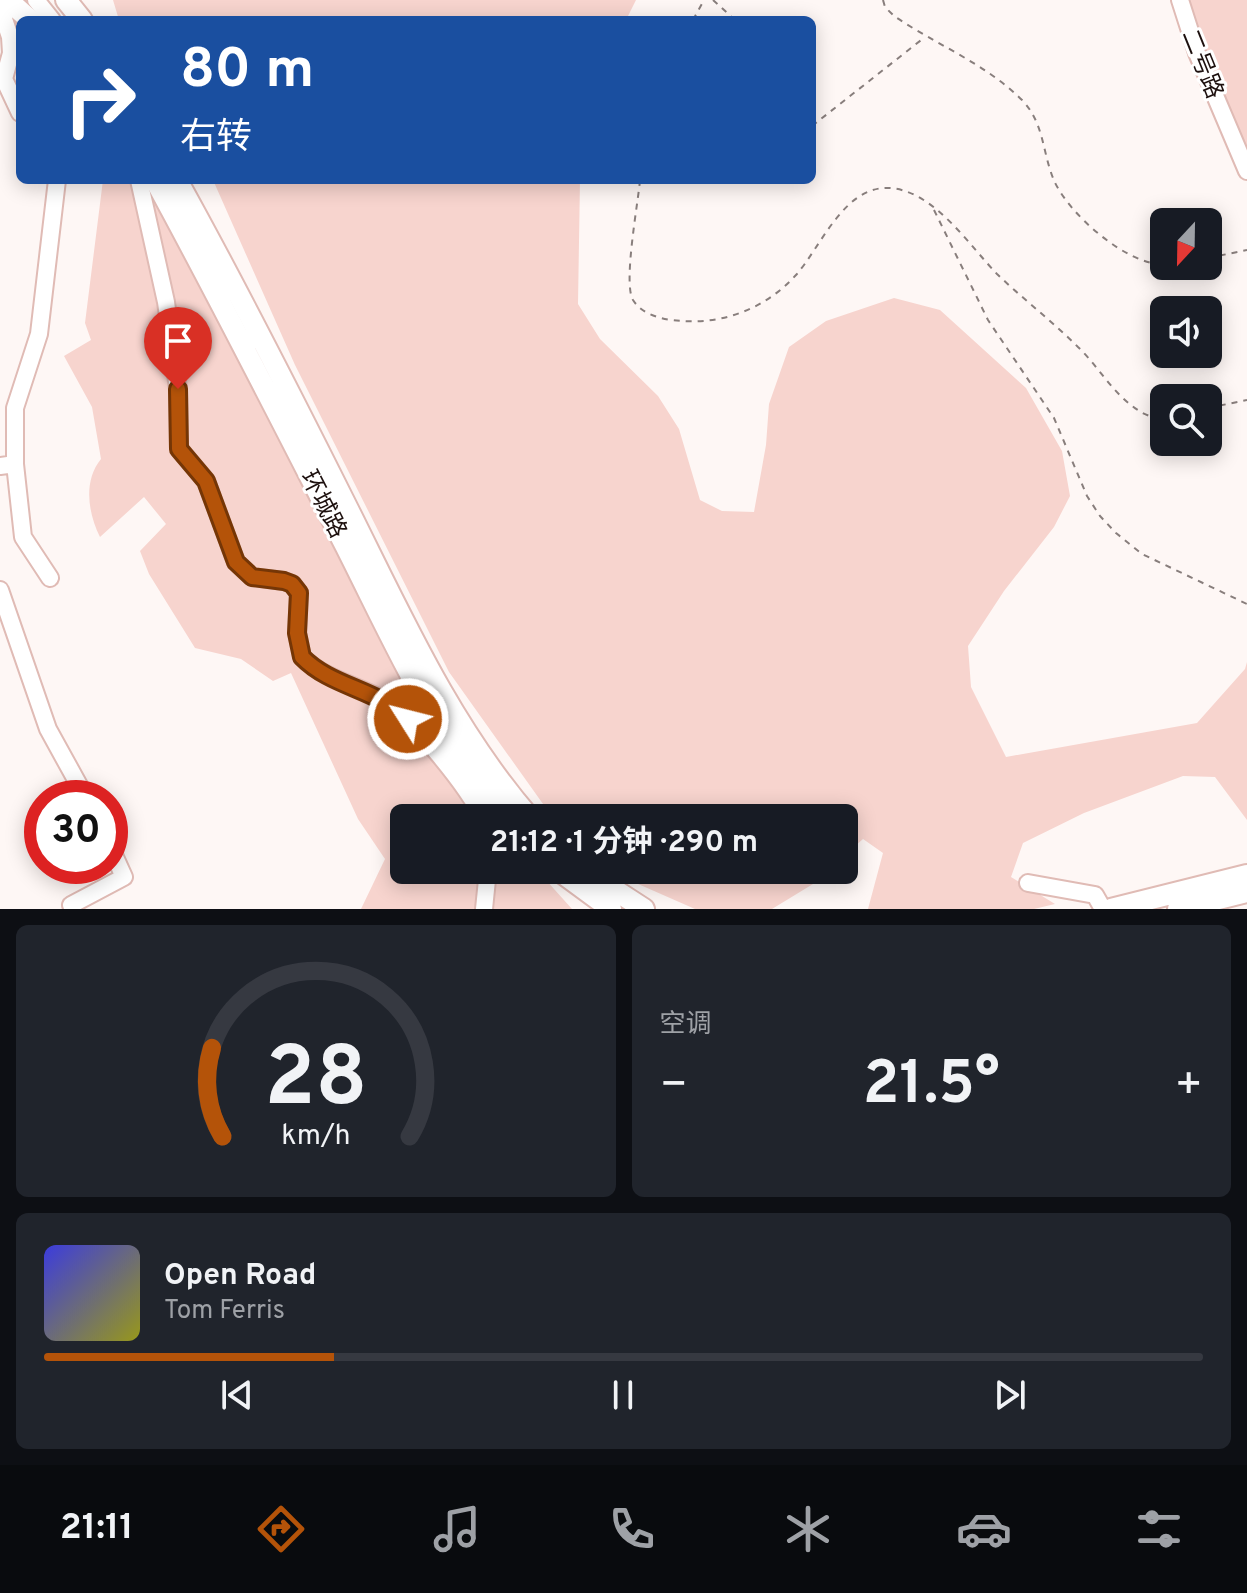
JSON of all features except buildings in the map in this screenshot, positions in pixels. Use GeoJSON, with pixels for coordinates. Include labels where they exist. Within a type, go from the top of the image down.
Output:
{"type":"FeatureCollection","features":[{"type":"Feature","properties":{"kind":"main road"},"geometry":{"type":"LineString","coordinates":[[8,0],[26,16]]}},
{"type":"Feature","properties":{"kind":"main road"},"geometry":{"type":"LineString","coordinates":[[66,0],[79,16]]}},
{"type":"Feature","properties":{"kind":"main road","name":"环城路"},"geometry":{"type":"LineString","coordinates":[[159,184],[365,586],[451,746],[495,804]]}},
{"type":"Feature","properties":{"kind":"main road","name":"环城路"},"geometry":{"type":"LineString","coordinates":[[159,184],[282,378],[402,620],[449,706],[499,781],[518,804]]}},
{"type":"Feature","properties":{"kind":"main road"},"geometry":{"type":"LineString","coordinates":[[1178,909],[1247,875]]}},
{"type":"Feature","properties":{"kind":"main road"},"geometry":{"type":"LineString","coordinates":[[577,884],[611,909]]}},
{"type":"Feature","properties":{"kind":"main road"},"geometry":{"type":"LineString","coordinates":[[606,884],[644,909]]}},
{"type":"Feature","properties":{"kind":"main road"},"geometry":{"type":"LineString","coordinates":[[1111,909],[1219,890],[1247,892]]}},
{"type":"Feature","properties":{"kind":"street"},"geometry":{"type":"LineString","coordinates":[[8,0],[4,19],[11,53],[4,79],[16,104]]}},
{"type":"Feature","properties":{"kind":"street"},"geometry":{"type":"LineString","coordinates":[[36,0],[49,16]]}},
{"type":"Feature","properties":{"kind":"street","name":"二号路"},"geometry":{"type":"LineString","coordinates":[[1180,0],[1197,53],[1247,171]]}},
{"type":"Feature","properties":{"kind":"street"},"geometry":{"type":"LineString","coordinates":[[50,578],[23,537],[8,465],[15,408],[39,334],[57,184]]}},
{"type":"Feature","properties":{"kind":"street"},"geometry":{"type":"LineString","coordinates":[[157,184],[166,302],[178,389],[179,449],[206,481],[236,562],[252,577],[292,584],[299,593],[297,633],[302,657],[320,671],[369,692],[398,709],[464,788],[474,804]]}},
{"type":"Feature","properties":{"kind":"street"},"geometry":{"type":"LineString","coordinates":[[0,590],[48,729],[76,780]]}},
{"type":"Feature","properties":{"kind":"street"},"geometry":{"type":"LineString","coordinates":[[1028,883],[1095,895],[1103,909]]}},
{"type":"Feature","properties":{"kind":"street"},"geometry":{"type":"LineString","coordinates":[[70,908],[112,884]]}},
{"type":"Feature","properties":{"kind":"street"},"geometry":{"type":"LineString","coordinates":[[484,909],[487,884]]}},
{"type":"Feature","properties":{"kind":"path"},"geometry":{"type":"LineString","coordinates":[[713,0],[731,16]]}},
{"type":"Feature","properties":{"kind":"path"},"geometry":{"type":"LineString","coordinates":[[883,0],[894,16],[992,76],[1029,107],[1039,125],[1054,180],[1078,214],[1115,245],[1140,261],[1150,262]]}},
{"type":"Feature","properties":{"kind":"path"},"geometry":{"type":"LineString","coordinates":[[816,123],[926,37]]}},
{"type":"Feature","properties":{"kind":"path"},"geometry":{"type":"LineString","coordinates":[[640,184],[629,284],[631,296],[647,312],[679,321],[721,319],[763,302],[797,274],[842,211],[871,192],[887,188],[901,190],[933,208],[964,235],[999,276],[1080,348],[1121,397],[1150,415]]}},
{"type":"Feature","properties":{"kind":"path"},"geometry":{"type":"LineString","coordinates":[[933,208],[988,320],[1054,418],[1082,485],[1100,516],[1124,541],[1152,560],[1247,604]]}},
{"type":"Feature","properties":{"kind":"path"},"geometry":{"type":"LineString","coordinates":[[1222,255],[1247,250]]}},
{"type":"Feature","properties":{"kind":"path"},"geometry":{"type":"LineString","coordinates":[[1222,405],[1247,400]]}},
{"type":"Feature","properties":{"kind":"shaded area"},"geometry":{"type":"Polygon","coordinates":[[[113,0],[636,0],[628,16],[118,16],[113,0]]]}},
{"type":"Feature","properties":{"kind":"shaded area"},"geometry":{"type":"Polygon","coordinates":[[[1189,0],[1247,0],[1247,153],[1197,29],[1189,0]]]}},
{"type":"Feature","properties":{"kind":"shaded area"},"geometry":{"type":"Polygon","coordinates":[[[102,184],[149,184],[454,763],[482,804],[390,804],[390,884],[550,884],[572,909],[361,909],[385,859],[358,819],[291,673],[273,681],[241,659],[195,648],[149,574],[140,551],[166,524],[144,497],[100,537],[89,497],[92,477],[101,459],[92,407],[64,356],[91,340],[85,323],[102,184]]]}},
{"type":"Feature","properties":{"kind":"shaded area"},"geometry":{"type":"Polygon","coordinates":[[[215,184],[580,184],[578,304],[600,339],[658,396],[679,429],[700,500],[722,511],[754,512],[766,445],[769,404],[789,347],[826,321],[894,298],[940,310],[1026,388],[1062,451],[1070,496],[1054,527],[1004,591],[968,646],[971,687],[1006,757],[1197,723],[1245,669],[1247,662],[1247,820],[1215,777],[1183,776],[1084,813],[1023,843],[1011,877],[1055,904],[1034,909],[868,909],[883,853],[863,839],[858,843],[858,804],[543,804],[449,672],[295,365],[215,184]]]}},
{"type":"Feature","properties":{"kind":"shaded area"},"geometry":{"type":"Polygon","coordinates":[[[638,884],[813,884],[772,909],[695,909],[638,884]]]}},
{"type":"Feature","properties":{"kind":"route"},"geometry":{"type":"LineString","coordinates":[[178,389],[179,449],[206,481],[236,562],[252,577],[284,581],[292,584],[299,593],[297,633],[302,657],[320,671],[388,702],[408,719]]}}]}
